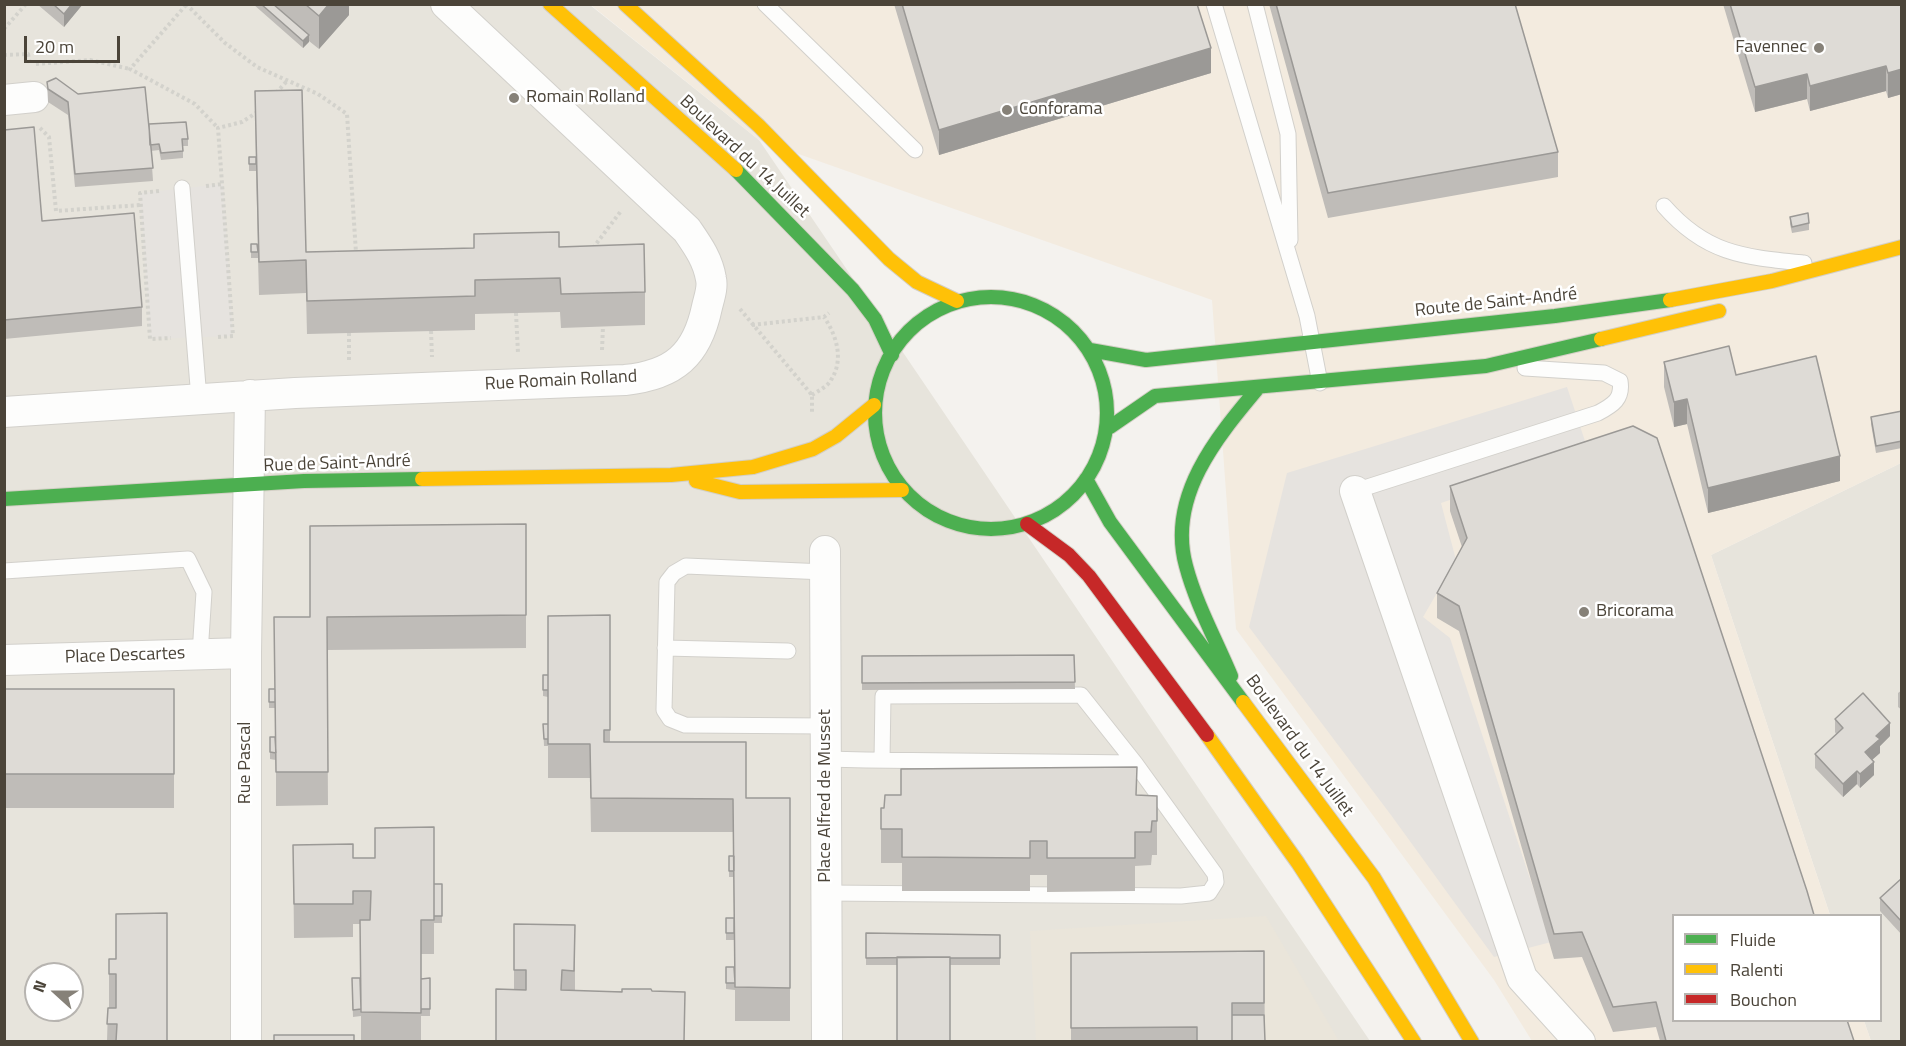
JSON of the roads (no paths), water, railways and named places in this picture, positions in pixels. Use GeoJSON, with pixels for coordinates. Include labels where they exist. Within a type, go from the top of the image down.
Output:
{"type":"FeatureCollection","features":[{"type":"Feature","properties":{"kind":"main road","name":"Boulevard du 14 Juillet"},"geometry":{"type":"LineString","coordinates":[[550,4],[725,160],[853,291],[875,319],[892,355]]}},
{"type":"Feature","properties":{"kind":"main road","name":"Boulevard du 14 Juillet"},"geometry":{"type":"LineString","coordinates":[[625,4],[759,126],[889,260],[917,282],[957,301]]}},
{"type":"Feature","properties":{"kind":"main road","name":"Route de Saint-André"},"geometry":{"type":"LineString","coordinates":[[1090,350],[1146,360],[1629,306],[1772,281],[1902,247]]}},
{"type":"Feature","properties":{"kind":"main road"},"geometry":{"type":"LineString","coordinates":[[981,296],[1009,297],[1042,308],[1072,329],[1090,350],[1103,381],[1110,427],[1103,450],[1086,479],[1061,507],[1026,524],[991,531],[965,527],[937,518],[915,503],[902,490],[880,450],[874,405],[892,355],[904,334],[920,321],[957,301],[981,296]]}},
{"type":"Feature","properties":{"kind":"main road"},"geometry":{"type":"LineString","coordinates":[[1110,427],[1155,396],[1320,383],[1486,366],[1733,308]]}},
{"type":"Feature","properties":{"kind":"main road"},"geometry":{"type":"LineString","coordinates":[[1237,691],[1185,564],[1182,527],[1188,494],[1207,454],[1222,430],[1258,388]]}},
{"type":"Feature","properties":{"kind":"main road","name":"Rue de Saint-André"},"geometry":{"type":"LineString","coordinates":[[4,499],[316,481],[671,475],[731,470],[812,450],[830,440],[874,405]]}},
{"type":"Feature","properties":{"kind":"main road","name":"Rue de Saint-André"},"geometry":{"type":"LineString","coordinates":[[671,475],[740,492],[902,490]]}},
{"type":"Feature","properties":{"kind":"main road","name":"Boulevard du 14 Juillet"},"geometry":{"type":"LineString","coordinates":[[1086,479],[1110,522],[1374,878],[1472,1041]]}},
{"type":"Feature","properties":{"kind":"main road"},"geometry":{"type":"LineString","coordinates":[[1026,524],[1069,555],[1089,576],[1199,720],[1346,932],[1414,1041]]}},
{"type":"Feature","properties":{"kind":"street","name":"Rue Romain Rolland"},"geometry":{"type":"LineString","coordinates":[[4,411],[250,395],[652,377],[681,361],[703,330],[712,282],[705,257],[687,230],[446,4]]}},
{"type":"Feature","properties":{"kind":"street"},"geometry":{"type":"LineString","coordinates":[[4,100],[34,97]]}},
{"type":"Feature","properties":{"kind":"street"},"geometry":{"type":"LineString","coordinates":[[249,485],[250,395]]}},
{"type":"Feature","properties":{"kind":"street","name":"Rue Pascal"},"geometry":{"type":"LineString","coordinates":[[246,1041],[246,653],[249,485]]}},
{"type":"Feature","properties":{"kind":"street"},"geometry":{"type":"LineString","coordinates":[[1355,492],[1522,978],[1580,1041]]}},
{"type":"Feature","properties":{"kind":"street","name":"Place Alfred de Musset"},"geometry":{"type":"LineString","coordinates":[[825,561],[827,1041]]}},
{"type":"Feature","properties":{"kind":"street","name":"Place Descartes"},"geometry":{"type":"LineString","coordinates":[[4,660],[246,653]]}},
{"type":"Feature","properties":{"kind":"lane"},"geometry":{"type":"LineString","coordinates":[[765,4],[915,150]]}},
{"type":"Feature","properties":{"kind":"lane"},"geometry":{"type":"LineString","coordinates":[[1214,4],[1307,316],[1320,383]]}},
{"type":"Feature","properties":{"kind":"lane"},"geometry":{"type":"LineString","coordinates":[[1255,4],[1288,134],[1290,260]]}},
{"type":"Feature","properties":{"kind":"lane"},"geometry":{"type":"LineString","coordinates":[[182,188],[200,399]]}},
{"type":"Feature","properties":{"kind":"lane"},"geometry":{"type":"LineString","coordinates":[[1664,206],[1685,230],[1727,252],[1757,259],[1831,265]]}},
{"type":"Feature","properties":{"kind":"lane"},"geometry":{"type":"LineString","coordinates":[[1355,492],[1598,412],[1617,401],[1621,391],[1620,381],[1604,373],[1486,366]]}},
{"type":"Feature","properties":{"kind":"lane"},"geometry":{"type":"LineString","coordinates":[[4,571],[188,559],[204,592],[200,654]]}},
{"type":"Feature","properties":{"kind":"lane"},"geometry":{"type":"LineString","coordinates":[[825,561],[686,566],[674,573],[667,582],[664,710],[670,719],[685,725],[825,726]]}},
{"type":"Feature","properties":{"kind":"lane"},"geometry":{"type":"LineString","coordinates":[[665,648],[788,651]]}},
{"type":"Feature","properties":{"kind":"lane"},"geometry":{"type":"LineString","coordinates":[[826,893],[1181,896],[1209,893],[1216,882],[1215,874],[1135,763],[1081,695],[883,696],[882,760]]}},
{"type":"Feature","properties":{"kind":"lane"},"geometry":{"type":"LineString","coordinates":[[826,759],[1135,763]]}},
{"type":"Feature","properties":{"kind":"place","name":"Favennec"},"geometry":{"type":"Point","coordinates":[1819,48]}},
{"type":"Feature","properties":{"kind":"place","name":"Romain Rolland"},"geometry":{"type":"Point","coordinates":[514,98]}},
{"type":"Feature","properties":{"kind":"place","name":"Conforama"},"geometry":{"type":"Point","coordinates":[1007,110]}},
{"type":"Feature","properties":{"kind":"place","name":"Bricorama"},"geometry":{"type":"Point","coordinates":[1584,612]}}]}
